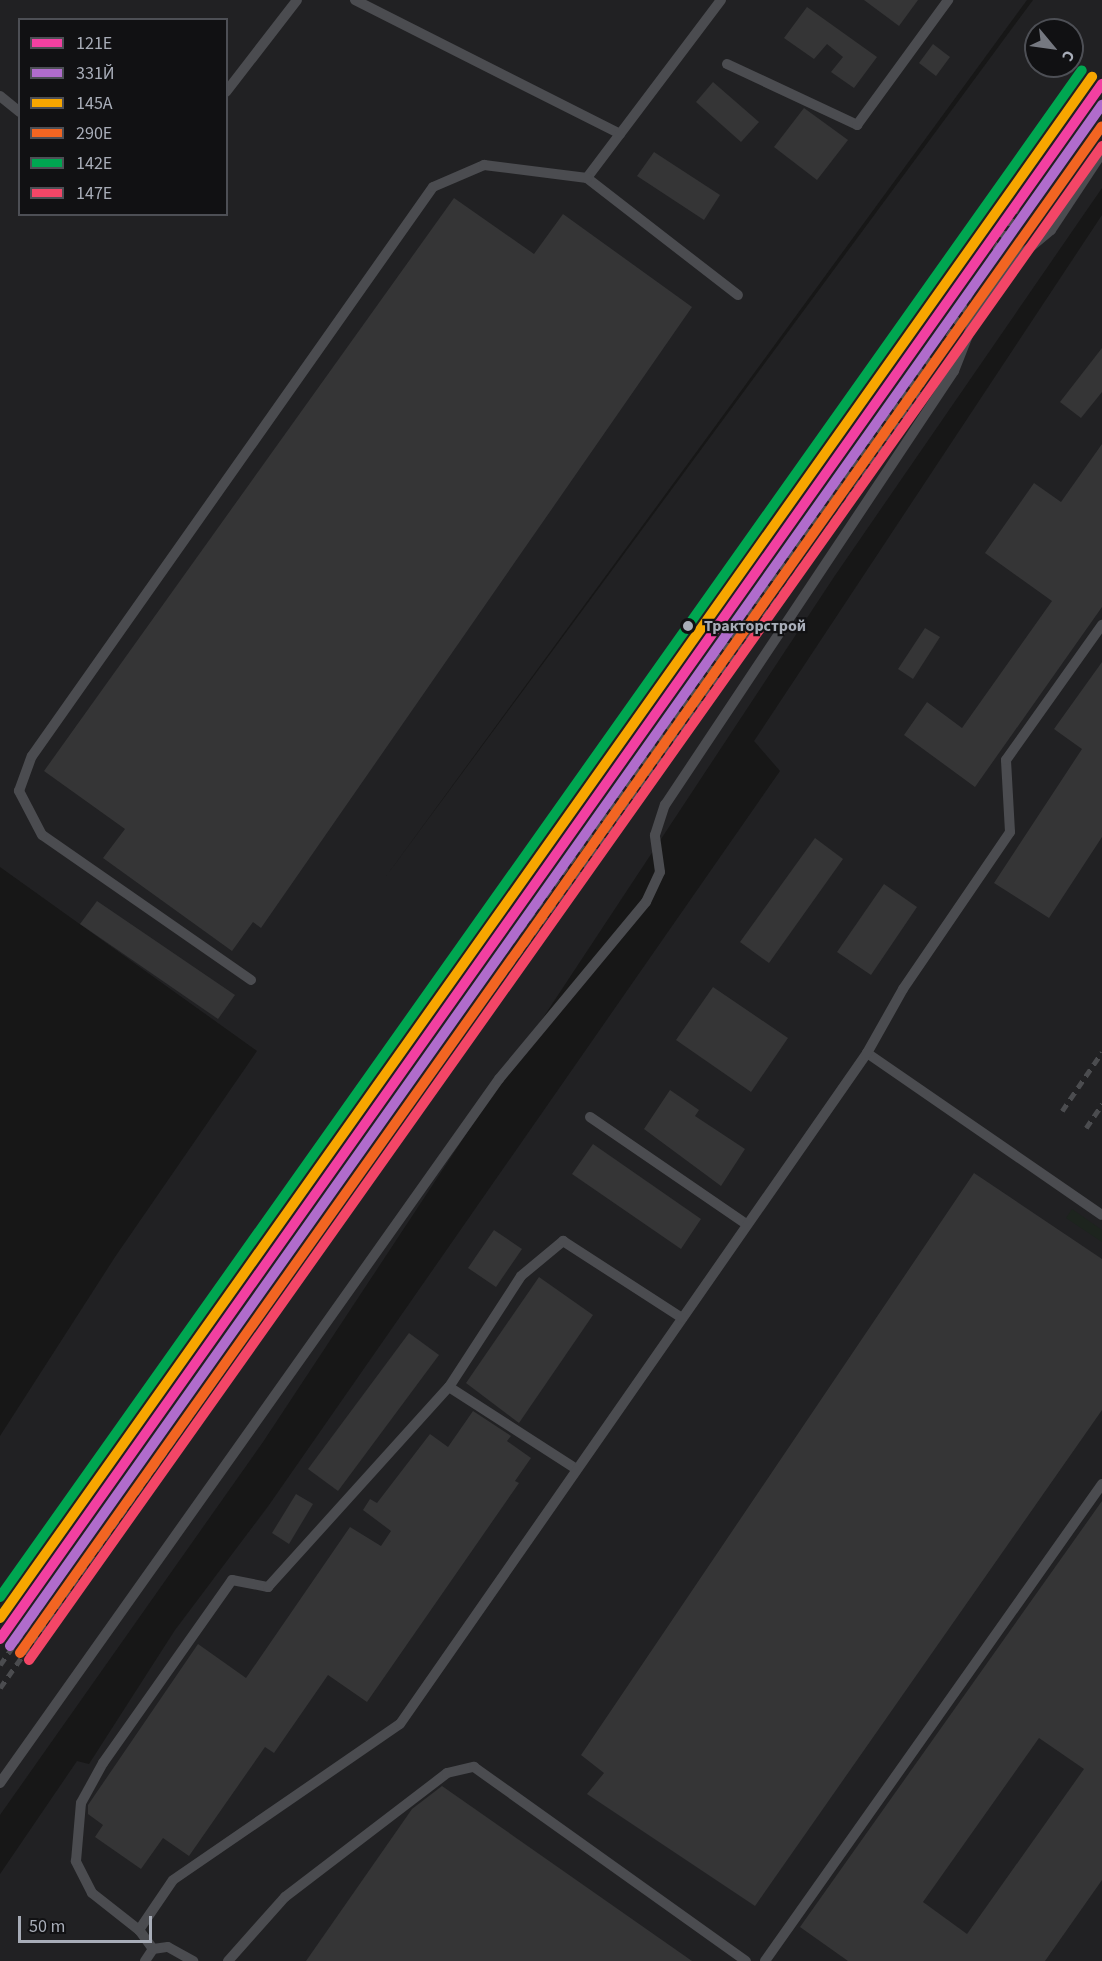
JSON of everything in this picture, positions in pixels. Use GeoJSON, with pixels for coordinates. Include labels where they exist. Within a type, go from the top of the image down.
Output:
{"type":"FeatureCollection","features":[{"type":"Feature","properties":{"kind":"lane"},"geometry":{"type":"LineString","coordinates":[[228,89],[297,0]]}},
{"type":"Feature","properties":{"kind":"lane"},"geometry":{"type":"LineString","coordinates":[[355,0],[620,134]]}},
{"type":"Feature","properties":{"kind":"lane"},"geometry":{"type":"LineString","coordinates":[[587,178],[721,0]]}},
{"type":"Feature","properties":{"kind":"lane"},"geometry":{"type":"LineString","coordinates":[[727,64],[857,125],[948,0]]}},
{"type":"Feature","properties":{"kind":"lane"},"geometry":{"type":"LineString","coordinates":[[0,96],[18,110]]}},
{"type":"Feature","properties":{"kind":"lane"},"geometry":{"type":"LineString","coordinates":[[0,1783],[499,1079],[646,902],[660,872],[655,835],[665,805],[954,371],[981,302],[1015,260],[1051,230],[1102,153]]}},
{"type":"Feature","properties":{"kind":"lane"},"geometry":{"type":"LineString","coordinates":[[251,980],[42,835],[19,791],[32,756],[433,187],[484,165],[587,178],[738,295]]}},
{"type":"Feature","properties":{"kind":"lane"},"geometry":{"type":"LineString","coordinates":[[139,1930],[173,1880],[400,1724],[867,1053],[903,989],[1010,832],[1006,760],[1102,625]]}},
{"type":"Feature","properties":{"kind":"lane"},"geometry":{"type":"LineString","coordinates":[[867,1053],[1102,1215]]}},
{"type":"Feature","properties":{"kind":"lane"},"geometry":{"type":"LineString","coordinates":[[591,1117],[746,1224]]}},
{"type":"Feature","properties":{"kind":"lane"},"geometry":{"type":"LineString","coordinates":[[153,1948],[139,1930],[92,1893],[76,1861],[81,1803],[103,1763],[232,1580],[268,1587],[449,1387],[521,1276],[562,1240],[682,1318]]}},
{"type":"Feature","properties":{"kind":"lane"},"geometry":{"type":"LineString","coordinates":[[449,1387],[576,1469]]}},
{"type":"Feature","properties":{"kind":"lane"},"geometry":{"type":"LineString","coordinates":[[765,1961],[1102,1484]]}},
{"type":"Feature","properties":{"kind":"lane"},"geometry":{"type":"LineString","coordinates":[[228,1961],[285,1897],[447,1773],[474,1767],[746,1961]]}},
{"type":"Feature","properties":{"kind":"lane"},"geometry":{"type":"LineString","coordinates":[[153,1948],[168,1947],[193,1961]]}},
{"type":"Feature","properties":{"kind":"lane"},"geometry":{"type":"LineString","coordinates":[[145,1961],[153,1948]]}},
{"type":"Feature","properties":{"kind":"shaded area"},"geometry":{"type":"Polygon","coordinates":[[[0,0],[1027,0],[384,879],[1033,0],[1102,0],[1102,188],[834,577],[263,1442],[0,1815],[0,1436],[115,1257],[257,1051],[0,867],[0,0]]]}},
{"type":"Feature","properties":{"kind":"shaded area"},"geometry":{"type":"Polygon","coordinates":[[[1102,215],[1102,1961],[0,1961],[0,1874],[77,1761],[89,1764],[175,1630],[269,1505],[780,771],[754,741],[1102,215]]]}},
{"type":"Feature","properties":{"kind":"shaded area"},"geometry":{"type":"Polygon","coordinates":[[[1072,1209],[1102,1230],[1102,1242],[1066,1218],[1072,1209]]]}},
{"type":"Feature","properties":{"kind":"building"},"geometry":{"type":"Polygon","coordinates":[[[864,0],[918,0],[899,26],[864,0]]]}},
{"type":"Feature","properties":{"kind":"building"},"geometry":{"type":"Polygon","coordinates":[[[807,7],[877,57],[854,88],[831,72],[843,57],[827,44],[814,59],[784,38],[807,7]]]}},
{"type":"Feature","properties":{"kind":"building"},"geometry":{"type":"Polygon","coordinates":[[[933,44],[950,57],[936,76],[919,63],[933,44]]]}},
{"type":"Feature","properties":{"kind":"building"},"geometry":{"type":"Polygon","coordinates":[[[713,82],[759,122],[741,142],[696,102],[713,82]]]}},
{"type":"Feature","properties":{"kind":"building"},"geometry":{"type":"Polygon","coordinates":[[[804,108],[848,140],[817,180],[774,147],[804,108]]]}},
{"type":"Feature","properties":{"kind":"building"},"geometry":{"type":"Polygon","coordinates":[[[654,152],[720,195],[704,220],[637,176],[654,152]]]}},
{"type":"Feature","properties":{"kind":"building"},"geometry":{"type":"Polygon","coordinates":[[[454,198],[534,254],[563,214],[692,307],[261,928],[253,922],[232,951],[103,858],[125,829],[44,771],[454,198]]]}},
{"type":"Feature","properties":{"kind":"building"},"geometry":{"type":"Polygon","coordinates":[[[1102,348],[1102,392],[1081,418],[1060,402],[1102,348]]]}},
{"type":"Feature","properties":{"kind":"building"},"geometry":{"type":"Polygon","coordinates":[[[1102,444],[1102,607],[975,787],[904,735],[927,702],[962,728],[1052,601],[985,553],[1034,483],[1061,502],[1102,444]]]}},
{"type":"Feature","properties":{"kind":"building"},"geometry":{"type":"Polygon","coordinates":[[[925,628],[940,637],[913,679],[898,669],[925,628]]]}},
{"type":"Feature","properties":{"kind":"building"},"geometry":{"type":"Polygon","coordinates":[[[1102,662],[1102,837],[1049,918],[994,883],[1082,749],[1054,729],[1102,662]]]}},
{"type":"Feature","properties":{"kind":"building"},"geometry":{"type":"Polygon","coordinates":[[[815,838],[843,859],[769,963],[740,942],[815,838]]]}},
{"type":"Feature","properties":{"kind":"building"},"geometry":{"type":"Polygon","coordinates":[[[884,884],[917,907],[871,975],[837,952],[884,884]]]}},
{"type":"Feature","properties":{"kind":"building"},"geometry":{"type":"Polygon","coordinates":[[[97,901],[235,995],[218,1019],[80,924],[97,901]]]}},
{"type":"Feature","properties":{"kind":"building"},"geometry":{"type":"Polygon","coordinates":[[[713,987],[788,1038],[751,1092],[676,1040],[713,987]]]}},
{"type":"Feature","properties":{"kind":"building"},"geometry":{"type":"Polygon","coordinates":[[[670,1090],[699,1110],[695,1116],[745,1149],[721,1186],[644,1129],[670,1090]]]}},
{"type":"Feature","properties":{"kind":"building"},"geometry":{"type":"Polygon","coordinates":[[[593,1144],[701,1219],[681,1249],[572,1174],[593,1144]]]}},
{"type":"Feature","properties":{"kind":"building"},"geometry":{"type":"Polygon","coordinates":[[[974,1173],[1102,1259],[1102,1410],[755,1906],[587,1794],[604,1773],[581,1755],[974,1173]]]}},
{"type":"Feature","properties":{"kind":"building"},"geometry":{"type":"Polygon","coordinates":[[[494,1230],[522,1249],[496,1287],[468,1268],[494,1230]]]}},
{"type":"Feature","properties":{"kind":"building"},"geometry":{"type":"Polygon","coordinates":[[[539,1277],[593,1315],[519,1423],[466,1383],[539,1277]]]}},
{"type":"Feature","properties":{"kind":"building"},"geometry":{"type":"Polygon","coordinates":[[[409,1333],[439,1355],[338,1491],[308,1469],[409,1333]]]}},
{"type":"Feature","properties":{"kind":"building"},"geometry":{"type":"Polygon","coordinates":[[[473,1411],[511,1436],[507,1441],[531,1458],[515,1481],[519,1483],[367,1702],[328,1675],[274,1753],[265,1747],[189,1856],[163,1838],[141,1869],[95,1837],[103,1825],[88,1814],[88,1805],[198,1644],[246,1678],[350,1527],[381,1546],[391,1531],[363,1510],[370,1499],[377,1503],[430,1434],[448,1447],[473,1411]]]}},
{"type":"Feature","properties":{"kind":"building"},"geometry":{"type":"Polygon","coordinates":[[[296,1494],[313,1504],[289,1544],[272,1533],[296,1494]]]}},
{"type":"Feature","properties":{"kind":"building"},"geometry":{"type":"Polygon","coordinates":[[[1102,1501],[1102,1880],[1045,1961],[848,1961],[800,1927],[1102,1501]],[[1039,1738],[923,1902],[967,1934],[1084,1769],[1039,1738]]]}},
{"type":"Feature","properties":{"kind":"building"},"geometry":{"type":"Polygon","coordinates":[[[442,1786],[692,1961],[306,1961],[412,1809],[442,1786]]]}},
{"type":"Feature","properties":{"kind":"railway"},"geometry":{"type":"LineString","coordinates":[[0,1688],[401,1115],[824,534],[908,410],[1017,208]]}},
{"type":"Feature","properties":{"kind":"railway"},"geometry":{"type":"LineString","coordinates":[[0,1665],[330,1190],[601,820],[931,354]]}},
{"type":"Feature","properties":{"kind":"railway"},"geometry":{"type":"LineString","coordinates":[[1062,1111],[1102,1052]]}},
{"type":"Feature","properties":{"kind":"railway"},"geometry":{"type":"LineString","coordinates":[[1086,1128],[1102,1104]]}},
{"type":"Feature","properties":{"kind":"transit line","name":"145А"},"geometry":{"type":"LineString","coordinates":[[0,1618],[1092,77]]}},
{"type":"Feature","properties":{"kind":"transit line","name":"142Е"},"geometry":{"type":"LineString","coordinates":[[0,1597],[1076,78]]}},
{"type":"Feature","properties":{"kind":"transit line","name":"121Е"},"geometry":{"type":"LineString","coordinates":[[0,1639],[1102,84]]}},
{"type":"Feature","properties":{"kind":"transit line","name":"331Й"},"geometry":{"type":"LineString","coordinates":[[10,1646],[1102,105]]}},
{"type":"Feature","properties":{"kind":"transit line","name":"290Е"},"geometry":{"type":"LineString","coordinates":[[20,1653],[1102,126]]}},
{"type":"Feature","properties":{"kind":"transit line","name":"147Е"},"geometry":{"type":"LineString","coordinates":[[29,1660],[1102,146]]}},
{"type":"Feature","properties":{"kind":"place","name":"Тракторстрой"},"geometry":{"type":"Point","coordinates":[688,626]}}]}
